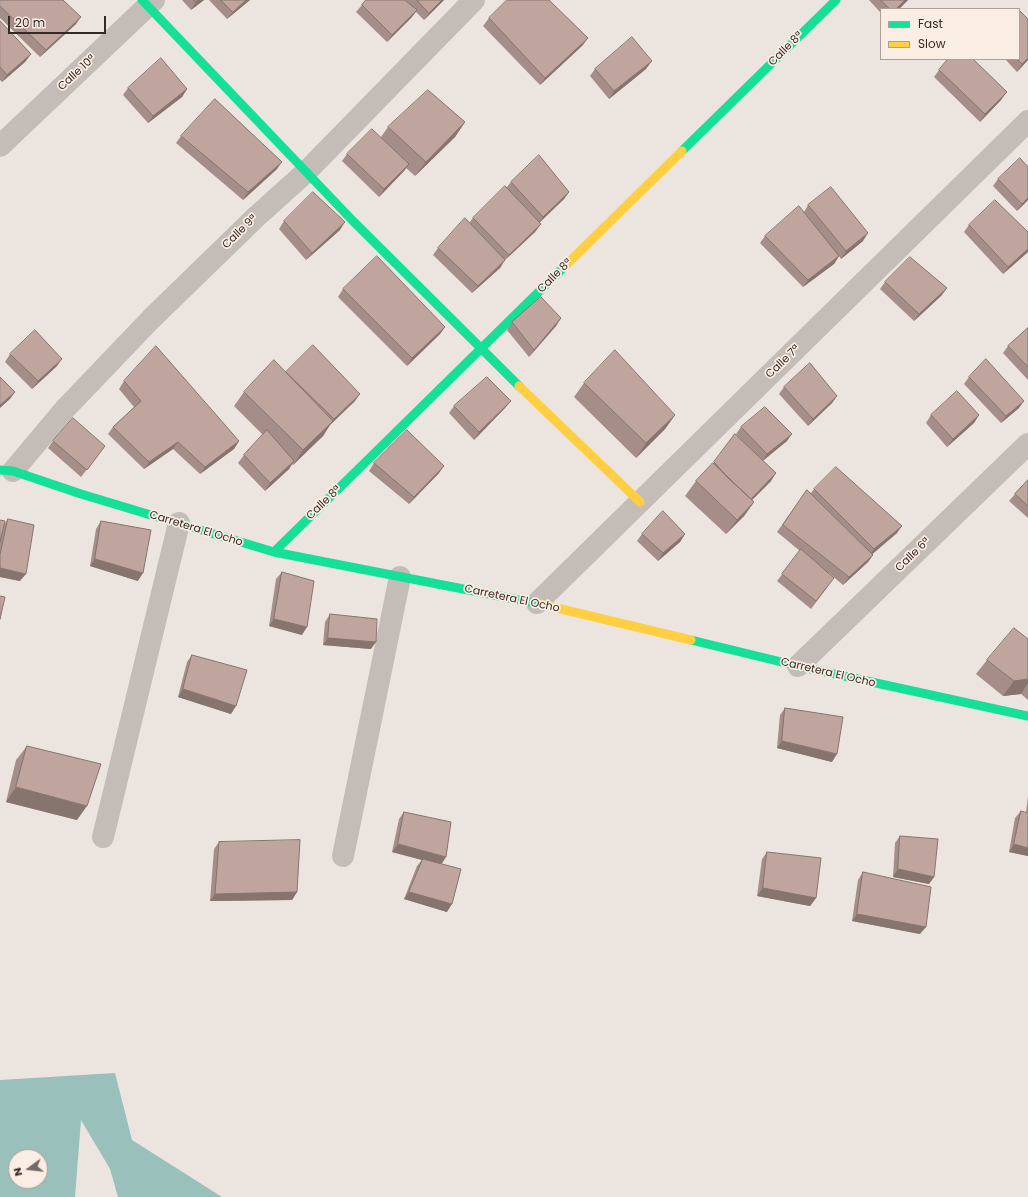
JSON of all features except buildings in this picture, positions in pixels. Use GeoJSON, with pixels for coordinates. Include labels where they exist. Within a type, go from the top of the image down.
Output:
{"type":"FeatureCollection","features":[{"type":"Feature","properties":{"kind":"street","name":"Calle 9ª"},"geometry":{"type":"LineString","coordinates":[[7,471],[151,319],[256,217],[306,172],[474,0]]}},
{"type":"Feature","properties":{"kind":"street","name":"Calle 8ª"},"geometry":{"type":"LineString","coordinates":[[274,552],[836,0]]}},
{"type":"Feature","properties":{"kind":"street"},"geometry":{"type":"LineString","coordinates":[[148,2],[353,221],[481,349],[640,502]]}},
{"type":"Feature","properties":{"kind":"street","name":"Calle 10ª"},"geometry":{"type":"LineString","coordinates":[[0,146],[148,2]]}},
{"type":"Feature","properties":{"kind":"street","name":"Calle 7ª"},"geometry":{"type":"LineString","coordinates":[[537,603],[1028,121]]}},
{"type":"Feature","properties":{"kind":"street","name":"Calle 6ª"},"geometry":{"type":"LineString","coordinates":[[798,666],[1028,444]]}},
{"type":"Feature","properties":{"kind":"street","name":"Carretera El Ocho"},"geometry":{"type":"LineString","coordinates":[[7,471],[274,552],[537,603],[798,666],[1028,716]]}},
{"type":"Feature","properties":{"kind":"street"},"geometry":{"type":"LineString","coordinates":[[103,837],[179,523]]}},
{"type":"Feature","properties":{"kind":"street"},"geometry":{"type":"LineString","coordinates":[[343,856],[400,577]]}},
{"type":"Feature","properties":{"kind":"water"},"geometry":{"type":"Polygon","coordinates":[[[115,1073],[132,1140],[222,1197],[118,1197],[110,1169],[81,1120],[75,1197],[0,1197],[0,1080],[115,1073]]]}},
{"type":"Feature","properties":{"kind":"traffic: fast"},"geometry":{"type":"LineString","coordinates":[[142,0],[353,221],[519,386]]}},
{"type":"Feature","properties":{"kind":"traffic: fast"},"geometry":{"type":"LineString","coordinates":[[682,151],[836,0]]}},
{"type":"Feature","properties":{"kind":"traffic: fast"},"geometry":{"type":"LineString","coordinates":[[274,552],[564,267]]}},
{"type":"Feature","properties":{"kind":"traffic: fast"},"geometry":{"type":"LineString","coordinates":[[0,470],[13,471],[81,494],[274,552],[540,604]]}},
{"type":"Feature","properties":{"kind":"traffic: fast"},"geometry":{"type":"LineString","coordinates":[[691,640],[798,666],[1028,716]]}},
{"type":"Feature","properties":{"kind":"traffic: slow"},"geometry":{"type":"LineString","coordinates":[[564,267],[682,151]]}},
{"type":"Feature","properties":{"kind":"traffic: slow"},"geometry":{"type":"LineString","coordinates":[[519,386],[640,502]]}},
{"type":"Feature","properties":{"kind":"traffic: slow"},"geometry":{"type":"LineString","coordinates":[[540,604],[691,640]]}}]}
